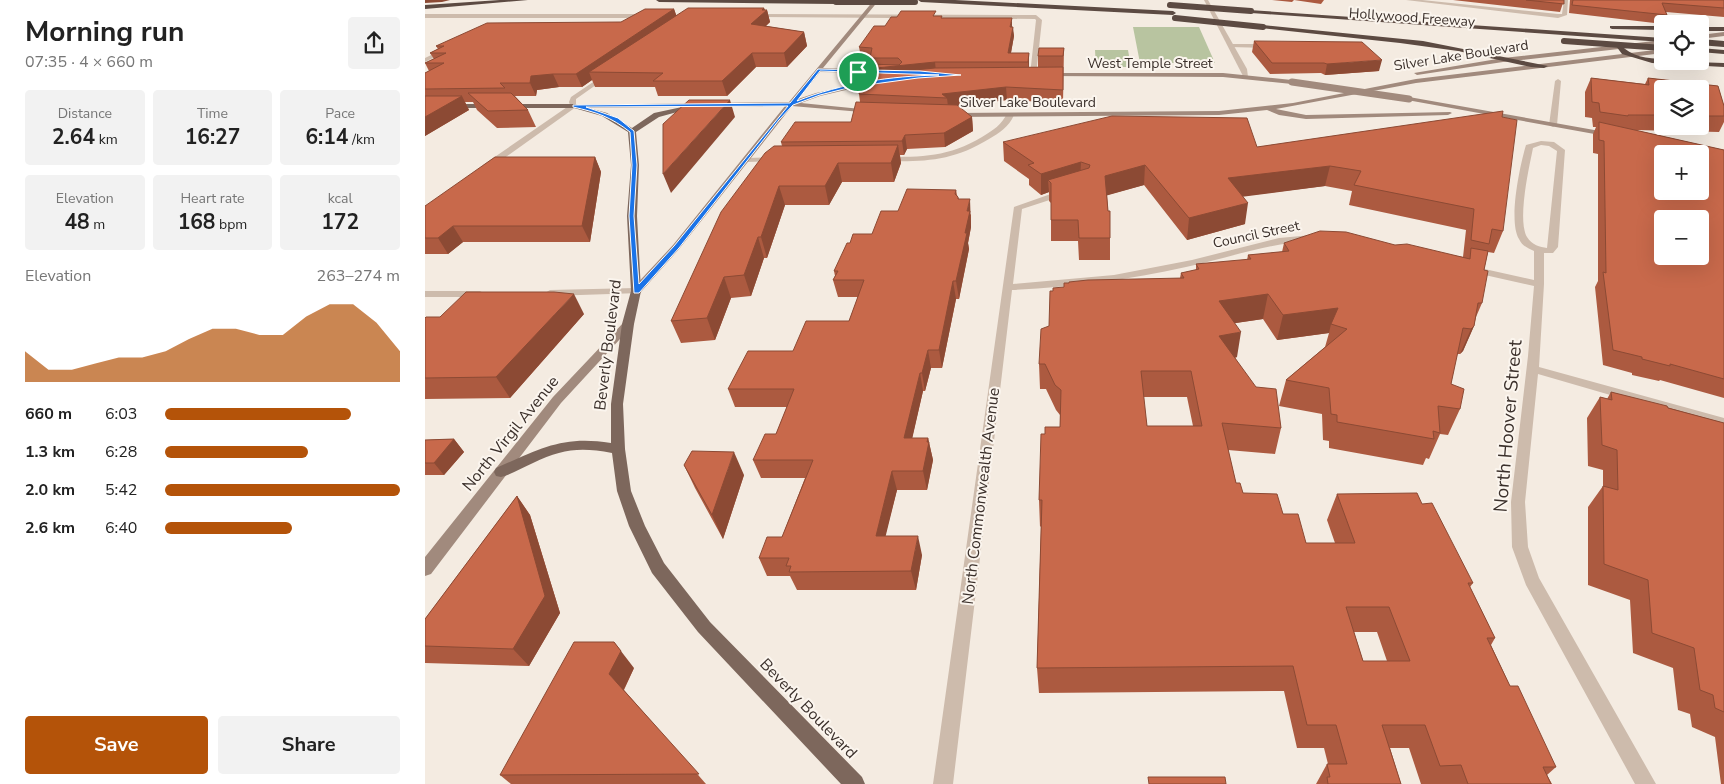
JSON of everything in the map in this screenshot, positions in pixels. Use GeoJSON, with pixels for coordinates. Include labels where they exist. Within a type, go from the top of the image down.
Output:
{"type":"FeatureCollection","features":[{"type":"Feature","properties":{"kind":"highway"},"geometry":{"type":"LineString","coordinates":[[425,7],[525,0]]}},
{"type":"Feature","properties":{"kind":"highway"},"geometry":{"type":"LineString","coordinates":[[659,0],[984,2],[1174,15],[1263,27],[1429,44],[1477,52],[1503,60],[1544,66]]}},
{"type":"Feature","properties":{"kind":"highway","name":"Hollywood Freeway"},"geometry":{"type":"LineString","coordinates":[[1161,5],[1654,40]]}},
{"type":"Feature","properties":{"kind":"highway"},"geometry":{"type":"LineString","coordinates":[[1251,11],[1558,25]]}},
{"type":"Feature","properties":{"kind":"highway","name":"Hollywood Freeway"},"geometry":{"type":"LineString","coordinates":[[1174,15],[1257,19],[1654,48]]}},
{"type":"Feature","properties":{"kind":"highway"},"geometry":{"type":"LineString","coordinates":[[1606,26],[1654,28]]}},
{"type":"Feature","properties":{"kind":"highway"},"geometry":{"type":"LineString","coordinates":[[1709,29],[1724,29]]}},
{"type":"Feature","properties":{"kind":"highway"},"geometry":{"type":"LineString","coordinates":[[1709,44],[1724,44]]}},
{"type":"Feature","properties":{"kind":"highway"},"geometry":{"type":"LineString","coordinates":[[1619,46],[1621,51],[1629,55],[1666,62],[1724,65]]}},
{"type":"Feature","properties":{"kind":"highway"},"geometry":{"type":"LineString","coordinates":[[1709,51],[1724,52]]}},
{"type":"Feature","properties":{"kind":"main road"},"geometry":{"type":"LineString","coordinates":[[636,291],[676,247],[877,0]]}},
{"type":"Feature","properties":{"kind":"main road"},"geometry":{"type":"LineString","coordinates":[[1709,36],[1724,34]]}},
{"type":"Feature","properties":{"kind":"main road","name":"Silver Lake Boulevard"},"geometry":{"type":"LineString","coordinates":[[1265,107],[1281,100],[1427,71],[1654,42]]}},
{"type":"Feature","properties":{"kind":"main road","name":"Silver Lake Boulevard"},"geometry":{"type":"LineString","coordinates":[[947,115],[1190,115],[1226,113],[1293,105],[1416,81],[1654,51]]}},
{"type":"Feature","properties":{"kind":"main road"},"geometry":{"type":"LineString","coordinates":[[819,70],[893,72]]}},
{"type":"Feature","properties":{"kind":"main road","name":"West Temple Street"},"geometry":{"type":"LineString","coordinates":[[1024,75],[1246,76],[1409,100],[1617,136]]}},
{"type":"Feature","properties":{"kind":"main road"},"geometry":{"type":"LineString","coordinates":[[792,104],[818,94],[845,87],[887,80]]}},
{"type":"Feature","properties":{"kind":"main road"},"geometry":{"type":"LineString","coordinates":[[425,106],[792,104],[879,112]]}},
{"type":"Feature","properties":{"kind":"main road"},"geometry":{"type":"LineString","coordinates":[[574,106],[595,110],[616,119],[632,131],[657,115],[697,106]]}},
{"type":"Feature","properties":{"kind":"main road"},"geometry":{"type":"LineString","coordinates":[[1265,107],[1279,113],[1306,117],[1433,112],[1515,118]]}},
{"type":"Feature","properties":{"kind":"main road","name":"Beverly Boulevard"},"geometry":{"type":"LineString","coordinates":[[632,131],[635,165],[631,216],[636,291],[628,324],[618,394],[618,448],[623,491],[637,526],[658,568],[704,627],[855,784]]}},
{"type":"Feature","properties":{"kind":"main road","name":"North Virgil Avenue"},"geometry":{"type":"LineString","coordinates":[[425,569],[557,400],[628,324]]}},
{"type":"Feature","properties":{"kind":"main road"},"geometry":{"type":"LineString","coordinates":[[501,472],[555,448],[568,445],[582,444],[618,448]]}},
{"type":"Feature","properties":{"kind":"street"},"geometry":{"type":"LineString","coordinates":[[1206,0],[1246,76]]}},
{"type":"Feature","properties":{"kind":"street"},"geometry":{"type":"LineString","coordinates":[[1408,0],[1558,16],[1564,15],[1566,0]]}},
{"type":"Feature","properties":{"kind":"street"},"geometry":{"type":"LineString","coordinates":[[425,16],[652,16]]}},
{"type":"Feature","properties":{"kind":"street"},"geometry":{"type":"LineString","coordinates":[[500,24],[516,16]]}},
{"type":"Feature","properties":{"kind":"street"},"geometry":{"type":"LineString","coordinates":[[748,16],[1036,17],[1039,20],[1033,75]]}},
{"type":"Feature","properties":{"kind":"street"},"geometry":{"type":"LineString","coordinates":[[1231,46],[1275,46]]}},
{"type":"Feature","properties":{"kind":"street"},"geometry":{"type":"LineString","coordinates":[[425,60],[451,47]]}},
{"type":"Feature","properties":{"kind":"street"},"geometry":{"type":"LineString","coordinates":[[478,173],[574,106],[573,98],[612,71]]}},
{"type":"Feature","properties":{"kind":"street"},"geometry":{"type":"LineString","coordinates":[[1553,125],[1558,82]]}},
{"type":"Feature","properties":{"kind":"street"},"geometry":{"type":"LineString","coordinates":[[874,159],[931,158],[961,152],[1005,125],[1010,115]]}},
{"type":"Feature","properties":{"kind":"street"},"geometry":{"type":"LineString","coordinates":[[1541,143],[1551,144],[1561,150],[1553,247],[1550,251],[1539,250],[1529,246],[1522,238],[1518,217],[1529,148],[1531,145],[1541,143]]}},
{"type":"Feature","properties":{"kind":"street"},"geometry":{"type":"LineString","coordinates":[[746,160],[789,159]]}},
{"type":"Feature","properties":{"kind":"street","name":"North Commonwealth Avenue"},"geometry":{"type":"LineString","coordinates":[[943,784],[1018,207],[1076,188]]}},
{"type":"Feature","properties":{"kind":"street","name":"Council Street"},"geometry":{"type":"LineString","coordinates":[[1007,287],[1104,280],[1178,266],[1288,240],[1322,238]]}},
{"type":"Feature","properties":{"kind":"street","name":"North Hoover Street"},"geometry":{"type":"LineString","coordinates":[[1539,250],[1539,284],[1533,370],[1518,502],[1520,547],[1532,580],[1646,784]]}},
{"type":"Feature","properties":{"kind":"street"},"geometry":{"type":"LineString","coordinates":[[1459,266],[1539,284]]}},
{"type":"Feature","properties":{"kind":"street"},"geometry":{"type":"LineString","coordinates":[[541,293],[636,291]]}},
{"type":"Feature","properties":{"kind":"street"},"geometry":{"type":"LineString","coordinates":[[425,294],[493,294]]}},
{"type":"Feature","properties":{"kind":"street"},"geometry":{"type":"LineString","coordinates":[[1533,370],[1724,423]]}},
{"type":"Feature","properties":{"kind":"green space"},"geometry":{"type":"Polygon","coordinates":[[[1133,27],[1199,27],[1215,63],[1140,63],[1133,27]]]}},
{"type":"Feature","properties":{"kind":"green space"},"geometry":{"type":"Polygon","coordinates":[[[1095,50],[1128,50],[1131,67],[1096,67],[1095,50]]]}},
{"type":"Feature","properties":{"kind":"building"},"geometry":{"type":"Polygon","coordinates":[[[1526,0],[1564,0],[1564,4],[1526,0]]]}},
{"type":"Feature","properties":{"kind":"building"},"geometry":{"type":"Polygon","coordinates":[[[1573,0],[1724,0],[1724,8],[1662,3],[1667,15],[1572,5],[1573,0]]]}},
{"type":"Feature","properties":{"kind":"building"},"geometry":{"type":"Polygon","coordinates":[[[688,8],[764,8],[762,10],[767,10],[751,24],[804,32],[784,53],[752,53],[722,81],[653,81],[663,73],[589,72],[688,8]]]}},
{"type":"Feature","properties":{"kind":"building"},"geometry":{"type":"Polygon","coordinates":[[[645,9],[674,9],[576,74],[531,76],[530,83],[500,83],[505,88],[425,89],[425,73],[444,63],[425,63],[446,53],[430,53],[444,46],[436,46],[487,23],[621,22],[645,9]]]}},
{"type":"Feature","properties":{"kind":"building"},"geometry":{"type":"Polygon","coordinates":[[[901,11],[936,11],[933,16],[942,16],[941,18],[1012,18],[1010,27],[1013,27],[1008,53],[1029,53],[1028,62],[935,62],[866,69],[868,64],[899,65],[902,62],[898,58],[870,58],[872,48],[859,47],[874,26],[885,26],[891,17],[897,17],[901,11]]]}},
{"type":"Feature","properties":{"kind":"building"},"geometry":{"type":"Polygon","coordinates":[[[1254,41],[1362,42],[1382,60],[1327,64],[1272,63],[1254,41]]]}},
{"type":"Feature","properties":{"kind":"building"},"geometry":{"type":"Polygon","coordinates":[[[1039,48],[1064,48],[1063,56],[1038,56],[1039,48]]]}},
{"type":"Feature","properties":{"kind":"building"},"geometry":{"type":"Polygon","coordinates":[[[1063,67],[1063,90],[1006,87],[942,94],[947,98],[859,94],[864,75],[935,68],[1063,67]]]}},
{"type":"Feature","properties":{"kind":"building"},"geometry":{"type":"Polygon","coordinates":[[[1591,78],[1649,85],[1648,78],[1666,80],[1654,80],[1654,115],[1628,116],[1600,112],[1599,103],[1592,102],[1591,78]]]}},
{"type":"Feature","properties":{"kind":"building"},"geometry":{"type":"Polygon","coordinates":[[[1709,85],[1718,86],[1724,106],[1724,116],[1709,116],[1709,85]]]}},
{"type":"Feature","properties":{"kind":"building"},"geometry":{"type":"Polygon","coordinates":[[[468,93],[511,93],[528,110],[488,111],[468,93]]]}},
{"type":"Feature","properties":{"kind":"building"},"geometry":{"type":"Polygon","coordinates":[[[425,96],[462,96],[425,117],[425,96]]]}},
{"type":"Feature","properties":{"kind":"building"},"geometry":{"type":"Polygon","coordinates":[[[689,100],[730,100],[663,174],[663,124],[689,100]]]}},
{"type":"Feature","properties":{"kind":"building"},"geometry":{"type":"Polygon","coordinates":[[[856,102],[957,105],[972,117],[944,133],[905,135],[902,141],[781,142],[795,122],[851,122],[856,102]]]}},
{"type":"Feature","properties":{"kind":"building"},"geometry":{"type":"Polygon","coordinates":[[[1503,111],[1502,117],[1517,120],[1503,231],[1492,229],[1489,244],[1471,240],[1474,209],[1354,185],[1361,171],[1330,166],[1228,178],[1248,203],[1189,218],[1145,165],[1105,176],[1108,211],[1110,211],[1110,238],[1079,238],[1078,220],[1051,220],[1051,183],[1048,180],[1089,168],[1090,165],[1081,162],[1041,174],[1028,165],[1034,163],[1003,142],[1112,116],[1247,118],[1257,147],[1503,111]]]}},
{"type":"Feature","properties":{"kind":"building"},"geometry":{"type":"Polygon","coordinates":[[[1599,122],[1702,145],[1654,145],[1654,200],[1709,200],[1709,147],[1724,150],[1724,379],[1613,350],[1603,272],[1606,273],[1604,141],[1599,140],[1599,122]]]}},
{"type":"Feature","properties":{"kind":"building"},"geometry":{"type":"Polygon","coordinates":[[[898,145],[891,163],[838,163],[825,186],[779,186],[761,237],[758,237],[744,275],[724,277],[707,318],[671,321],[721,212],[765,153],[774,146],[898,145]]]}},
{"type":"Feature","properties":{"kind":"building"},"geometry":{"type":"Polygon","coordinates":[[[495,157],[595,157],[582,226],[453,226],[438,238],[425,238],[425,206],[495,157]]]}},
{"type":"Feature","properties":{"kind":"building"},"geometry":{"type":"Polygon","coordinates":[[[907,189],[956,190],[955,194],[958,199],[970,199],[967,211],[970,211],[965,233],[967,233],[956,281],[953,281],[939,350],[928,350],[922,373],[920,373],[904,438],[928,438],[927,442],[929,442],[923,471],[892,471],[876,536],[918,536],[911,571],[789,572],[791,566],[786,566],[789,558],[759,558],[767,537],[782,537],[813,460],[753,460],[765,434],[776,434],[794,389],[728,389],[748,351],[793,351],[806,321],[849,321],[864,280],[833,280],[838,271],[834,271],[853,234],[872,234],[881,211],[898,211],[907,189]]]}},
{"type":"Feature","properties":{"kind":"building"},"geometry":{"type":"Polygon","coordinates":[[[1320,231],[1346,232],[1395,245],[1407,244],[1470,259],[1471,248],[1488,251],[1484,270],[1488,271],[1482,303],[1478,303],[1474,326],[1471,329],[1463,328],[1451,384],[1464,389],[1460,409],[1438,406],[1440,433],[1433,431],[1434,439],[1337,422],[1337,415],[1331,414],[1329,388],[1286,380],[1347,329],[1331,324],[1338,308],[1283,315],[1268,294],[1219,301],[1241,332],[1219,336],[1256,387],[1276,389],[1281,428],[1222,423],[1236,483],[1240,483],[1243,493],[1277,494],[1283,514],[1298,514],[1306,543],[1355,543],[1337,494],[1417,493],[1422,504],[1432,503],[1473,583],[1468,583],[1495,638],[1487,638],[1510,686],[1518,686],[1556,767],[1543,767],[1551,784],[1468,784],[1461,765],[1440,766],[1425,725],[1382,725],[1401,784],[1328,784],[1327,777],[1330,777],[1327,764],[1347,764],[1336,725],[1307,725],[1293,666],[1037,668],[1042,500],[1039,500],[1041,434],[1045,434],[1045,427],[1060,427],[1061,390],[1055,385],[1045,364],[1039,364],[1041,329],[1049,326],[1050,291],[1053,291],[1053,288],[1064,287],[1064,283],[1088,280],[1184,278],[1181,273],[1199,269],[1196,264],[1251,259],[1248,255],[1289,251],[1284,243],[1320,231]],[[1141,371],[1147,426],[1202,426],[1191,371],[1141,371]],[[1346,607],[1363,661],[1410,661],[1389,607],[1346,607]]]}},
{"type":"Feature","properties":{"kind":"building"},"geometry":{"type":"Polygon","coordinates":[[[466,292],[554,292],[574,294],[496,377],[425,378],[425,318],[440,317],[466,292]]]}},
{"type":"Feature","properties":{"kind":"building"},"geometry":{"type":"Polygon","coordinates":[[[1611,392],[1724,423],[1724,712],[1715,708],[1713,695],[1700,690],[1694,648],[1652,633],[1648,580],[1604,564],[1603,486],[1618,490],[1617,450],[1602,445],[1600,397],[1612,400],[1611,392]]]}},
{"type":"Feature","properties":{"kind":"building"},"geometry":{"type":"Polygon","coordinates":[[[454,439],[434,463],[425,463],[425,440],[454,439]]]}},
{"type":"Feature","properties":{"kind":"building"},"geometry":{"type":"Polygon","coordinates":[[[692,451],[734,452],[712,515],[684,465],[692,451]]]}},
{"type":"Feature","properties":{"kind":"building"},"geometry":{"type":"Polygon","coordinates":[[[517,496],[545,596],[513,649],[425,646],[425,619],[517,496]]]}},
{"type":"Feature","properties":{"kind":"building"},"geometry":{"type":"Polygon","coordinates":[[[574,642],[614,642],[621,651],[609,674],[699,774],[500,775],[574,642]]]}},
{"type":"Feature","properties":{"kind":"building"},"geometry":{"type":"Polygon","coordinates":[[[1148,777],[1225,777],[1226,784],[1149,784],[1148,777]]]}},
{"type":"Feature","properties":{"kind":"route"},"geometry":{"type":"LineString","coordinates":[[858,72],[819,70],[792,104],[574,106],[605,114],[616,119],[632,131],[635,165],[631,216],[636,291],[676,247],[792,104],[818,94],[852,85],[894,79],[959,75],[920,72],[858,72]]}}]}
